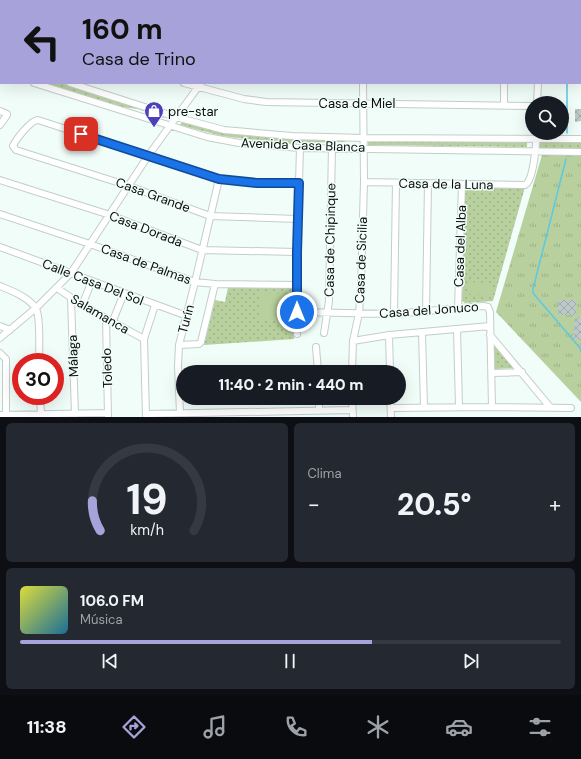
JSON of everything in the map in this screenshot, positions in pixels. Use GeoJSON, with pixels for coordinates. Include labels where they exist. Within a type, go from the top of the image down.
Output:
{"type":"FeatureCollection","features":[{"type":"Feature","properties":{"kind":"street","name":"Avenida Casa Blanca"},"geometry":{"type":"LineString","coordinates":[[37,84],[207,137],[230,142],[300,148],[332,147],[581,152]]}},
{"type":"Feature","properties":{"kind":"street","name":"Avenida Casa Blanca"},"geometry":{"type":"LineString","coordinates":[[73,84],[176,117],[224,130],[292,136],[525,140]]}},
{"type":"Feature","properties":{"kind":"street","name":"Casa de Sicilia"},"geometry":{"type":"LineString","coordinates":[[352,365],[353,341],[359,313],[361,287],[364,182],[363,84]]}},
{"type":"Feature","properties":{"kind":"street"},"geometry":{"type":"LineString","coordinates":[[504,84],[504,105]]}},
{"type":"Feature","properties":{"kind":"street"},"geometry":{"type":"LineString","coordinates":[[538,84],[538,96]]}},
{"type":"Feature","properties":{"kind":"street"},"geometry":{"type":"LineString","coordinates":[[0,338],[36,308],[71,273],[148,156],[199,85]]}},
{"type":"Feature","properties":{"kind":"street","name":"Casa de Miel"},"geometry":{"type":"LineString","coordinates":[[199,85],[244,99],[266,102],[363,102],[525,106]]}},
{"type":"Feature","properties":{"kind":"street"},"geometry":{"type":"LineString","coordinates":[[0,111],[7,114],[0,125]]}},
{"type":"Feature","properties":{"kind":"street","name":"Casa Grande"},"geometry":{"type":"LineString","coordinates":[[148,156],[35,120],[13,146],[16,150],[129,186],[210,216],[298,219]]}},
{"type":"Feature","properties":{"kind":"street","name":"Avenida Casa Blanca"},"geometry":{"type":"LineString","coordinates":[[569,139],[581,139]]}},
{"type":"Feature","properties":{"kind":"street"},"geometry":{"type":"LineString","coordinates":[[535,151],[536,140]]}},
{"type":"Feature","properties":{"kind":"street","name":"Casa de Chipinque"},"geometry":{"type":"LineString","coordinates":[[324,333],[329,301],[332,147]]}},
{"type":"Feature","properties":{"kind":"street"},"geometry":{"type":"LineString","coordinates":[[297,334],[297,252],[300,148]]}},
{"type":"Feature","properties":{"kind":"street","name":"Casa de la Luna"},"geometry":{"type":"LineString","coordinates":[[364,182],[527,184],[535,151]]}},
{"type":"Feature","properties":{"kind":"street"},"geometry":{"type":"LineString","coordinates":[[148,156],[219,179],[257,183],[299,183]]}},
{"type":"Feature","properties":{"kind":"street","name":"Turín"},"geometry":{"type":"LineString","coordinates":[[180,413],[178,366],[179,345],[219,179]]}},
{"type":"Feature","properties":{"kind":"street","name":"Casa Dorada"},"geometry":{"type":"LineString","coordinates":[[0,180],[110,214],[202,250],[297,252]]}},
{"type":"Feature","properties":{"kind":"street"},"geometry":{"type":"LineString","coordinates":[[394,314],[396,183]]}},
{"type":"Feature","properties":{"kind":"street"},"geometry":{"type":"LineString","coordinates":[[426,312],[428,183]]}},
{"type":"Feature","properties":{"kind":"street","name":"Casa del Alba"},"geometry":{"type":"LineString","coordinates":[[458,309],[462,184]]}},
{"type":"Feature","properties":{"kind":"street","name":"Casa de Palmas"},"geometry":{"type":"LineString","coordinates":[[0,214],[90,244],[195,282],[215,284],[297,285]]}},
{"type":"Feature","properties":{"kind":"street","name":"Calle Casa Del Sol"},"geometry":{"type":"LineString","coordinates":[[0,247],[187,316]]}},
{"type":"Feature","properties":{"kind":"street"},"geometry":{"type":"LineString","coordinates":[[82,305],[92,281]]}},
{"type":"Feature","properties":{"kind":"street"},"geometry":{"type":"LineString","coordinates":[[179,345],[199,344],[201,342],[215,284]]}},
{"type":"Feature","properties":{"kind":"street"},"geometry":{"type":"LineString","coordinates":[[0,286],[19,295],[36,308],[40,353]]}},
{"type":"Feature","properties":{"kind":"street","name":"Salamanca"},"geometry":{"type":"LineString","coordinates":[[57,288],[71,299],[112,323],[144,339]]}},
{"type":"Feature","properties":{"kind":"street"},"geometry":{"type":"LineString","coordinates":[[112,323],[124,293]]}},
{"type":"Feature","properties":{"kind":"street","name":"Málaga"},"geometry":{"type":"LineString","coordinates":[[71,299],[75,414]]}},
{"type":"Feature","properties":{"kind":"street","name":"Salamanca"},"geometry":{"type":"LineString","coordinates":[[146,416],[144,339],[155,305]]}},
{"type":"Feature","properties":{"kind":"street","name":"Casa del Jonuco"},"geometry":{"type":"LineString","coordinates":[[297,312],[394,314],[483,306],[488,307],[490,312],[490,326]]}},
{"type":"Feature","properties":{"kind":"street","name":"Toledo"},"geometry":{"type":"LineString","coordinates":[[106,319],[108,415]]}},
{"type":"Feature","properties":{"kind":"street"},"geometry":{"type":"LineString","coordinates":[[0,326],[10,330]]}},
{"type":"Feature","properties":{"kind":"street"},"geometry":{"type":"LineString","coordinates":[[353,341],[389,335],[490,326],[492,407]]}},
{"type":"Feature","properties":{"kind":"street"},"geometry":{"type":"LineString","coordinates":[[457,329],[459,407]]}},
{"type":"Feature","properties":{"kind":"street"},"geometry":{"type":"LineString","coordinates":[[422,332],[424,407]]}},
{"type":"Feature","properties":{"kind":"street"},"geometry":{"type":"LineString","coordinates":[[389,335],[390,365]]}},
{"type":"Feature","properties":{"kind":"street"},"geometry":{"type":"LineString","coordinates":[[490,335],[550,407]]}},
{"type":"Feature","properties":{"kind":"street"},"geometry":{"type":"LineString","coordinates":[[316,347],[317,365]]}},
{"type":"Feature","properties":{"kind":"street"},"geometry":{"type":"LineString","coordinates":[[0,353],[6,359],[3,415],[108,415]]}},
{"type":"Feature","properties":{"kind":"street"},"geometry":{"type":"LineString","coordinates":[[492,373],[522,372]]}},
{"type":"Feature","properties":{"kind":"street"},"geometry":{"type":"LineString","coordinates":[[0,390],[5,384]]}},
{"type":"Feature","properties":{"kind":"street"},"geometry":{"type":"LineString","coordinates":[[40,405],[41,414]]}},
{"type":"Feature","properties":{"kind":"street"},"geometry":{"type":"LineString","coordinates":[[319,405],[319,410]]}},
{"type":"Feature","properties":{"kind":"street"},"geometry":{"type":"LineString","coordinates":[[352,405],[352,417]]}},
{"type":"Feature","properties":{"kind":"street"},"geometry":{"type":"LineString","coordinates":[[391,405],[391,417]]}},
{"type":"Feature","properties":{"kind":"street"},"geometry":{"type":"LineString","coordinates":[[391,408],[571,408]]}},
{"type":"Feature","properties":{"kind":"street"},"geometry":{"type":"LineString","coordinates":[[146,416],[180,413],[352,410]]}},
{"type":"Feature","properties":{"kind":"green space"},"geometry":{"type":"Polygon","coordinates":[[[48,84],[64,84],[164,116],[164,118],[138,109],[122,107],[48,84]]]}},
{"type":"Feature","properties":{"kind":"green space"},"geometry":{"type":"Polygon","coordinates":[[[183,121],[218,131],[345,140],[345,142],[283,143],[222,136],[180,125],[183,121]]]}},
{"type":"Feature","properties":{"kind":"green space"},"geometry":{"type":"Polygon","coordinates":[[[416,140],[527,142],[527,147],[368,145],[368,141],[396,142],[416,140]]]}},
{"type":"Feature","properties":{"kind":"green space"},"geometry":{"type":"Polygon","coordinates":[[[539,142],[581,142],[581,148],[538,148],[539,142]]]}},
{"type":"Feature","properties":{"kind":"green space"},"geometry":{"type":"Polygon","coordinates":[[[542,155],[581,155],[581,402],[496,312],[542,155]]]}},
{"type":"Feature","properties":{"kind":"green space"},"geometry":{"type":"Polygon","coordinates":[[[468,186],[525,187],[493,301],[465,303],[462,301],[465,189],[468,186]]]}},
{"type":"Feature","properties":{"kind":"green space"},"geometry":{"type":"Polygon","coordinates":[[[468,282],[493,283],[493,295],[468,294],[468,282]]]}},
{"type":"Feature","properties":{"kind":"green space"},"geometry":{"type":"Polygon","coordinates":[[[228,287],[290,287],[294,291],[294,339],[204,345],[215,300],[225,302],[228,287]]]}},
{"type":"Feature","properties":{"kind":"green space"},"geometry":{"type":"Polygon","coordinates":[[[260,293],[287,294],[286,321],[259,320],[260,293]]]}},
{"type":"Feature","properties":{"kind":"green space"},"geometry":{"type":"Polygon","coordinates":[[[494,344],[516,368],[495,369],[494,344]]]}},
{"type":"Feature","properties":{"kind":"building"},"geometry":{"type":"Polygon","coordinates":[[[575,109],[581,109],[581,121],[575,122],[575,109]]]}},
{"type":"Feature","properties":{"kind":"building"},"geometry":{"type":"Polygon","coordinates":[[[558,300],[576,300],[576,315],[558,315],[558,300]]]}},
{"type":"Feature","properties":{"kind":"building"},"geometry":{"type":"Polygon","coordinates":[[[575,317],[581,318],[581,340],[573,339],[575,317]]]}},
{"type":"Feature","properties":{"kind":"waterway"},"geometry":{"type":"LineString","coordinates":[[567,84],[567,96]]}},
{"type":"Feature","properties":{"kind":"waterway"},"geometry":{"type":"LineString","coordinates":[[566,159],[533,293],[580,348],[581,352]]}},
{"type":"Feature","properties":{"kind":"place","name":"pre-star"},"geometry":{"type":"Point","coordinates":[154,128]}},
{"type":"Feature","properties":{"kind":"route"},"geometry":{"type":"LineString","coordinates":[[81,134],[219,179],[257,183],[299,183],[297,312]]}}]}
